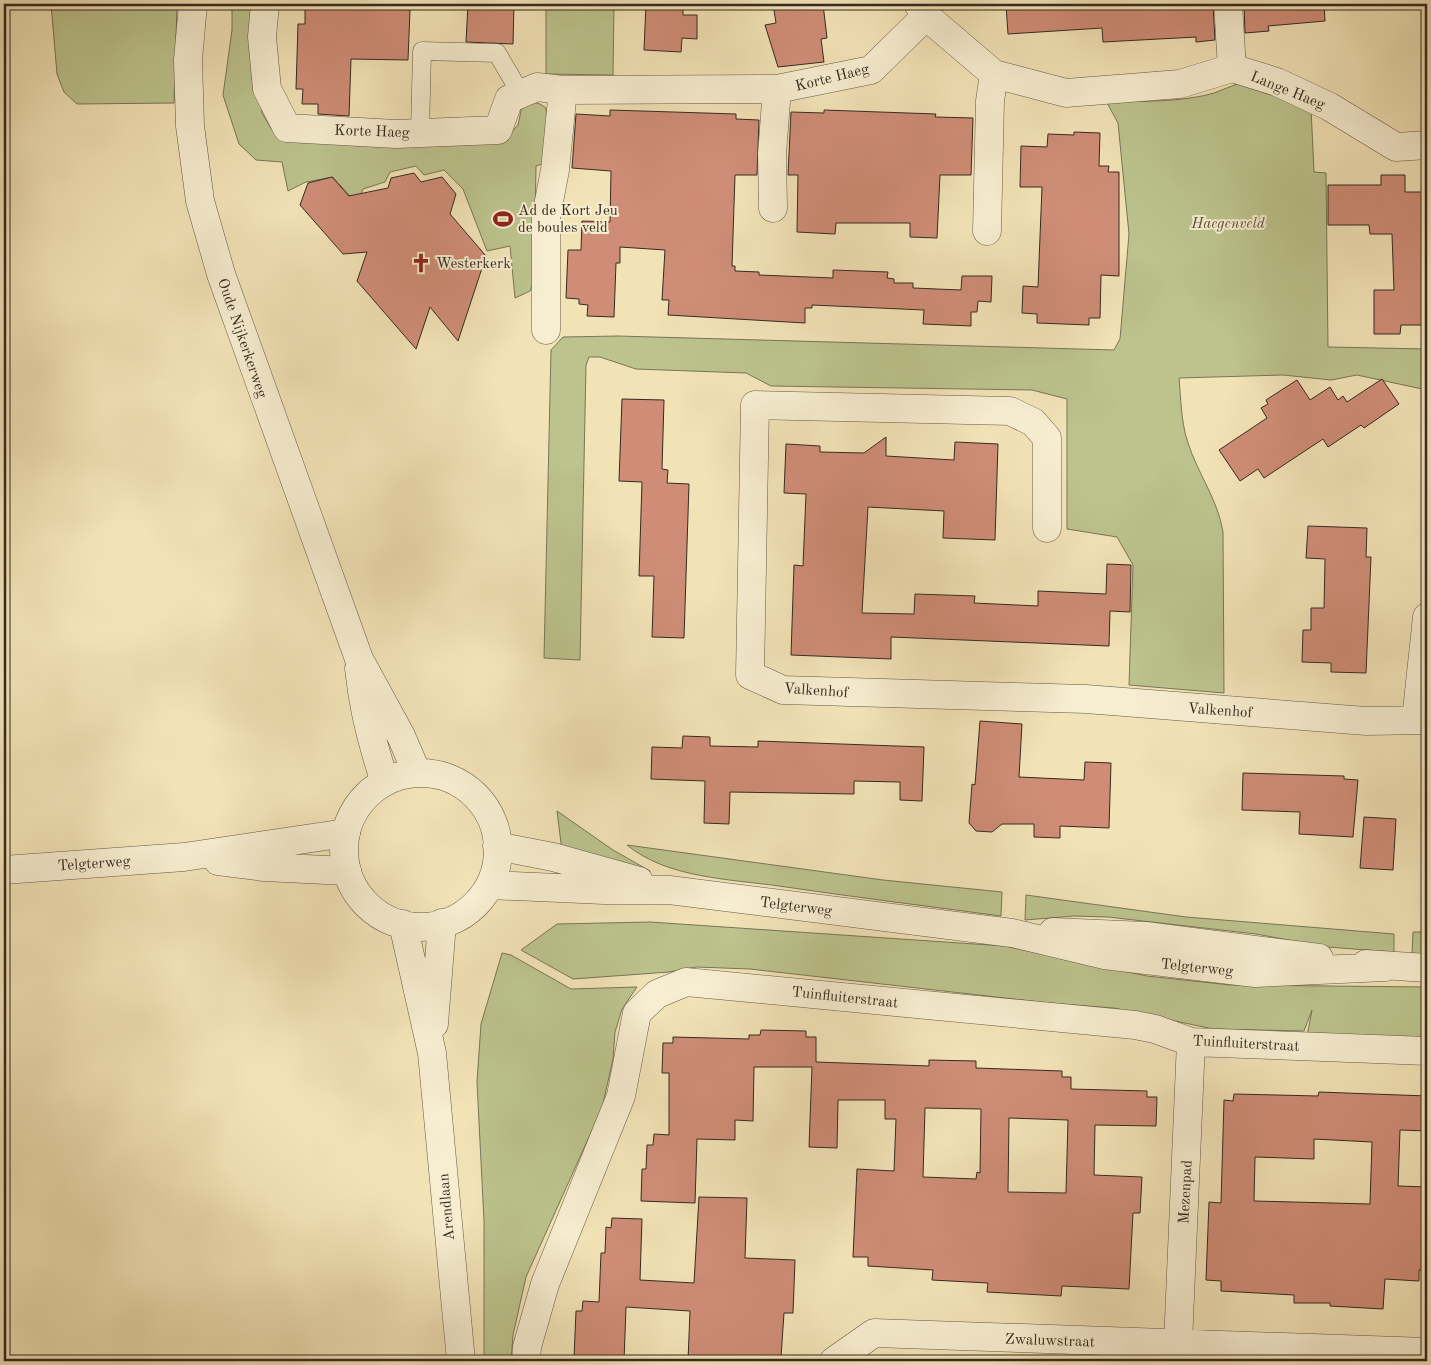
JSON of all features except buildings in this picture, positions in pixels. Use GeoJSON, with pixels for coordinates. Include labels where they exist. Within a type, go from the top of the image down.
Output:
{"type":"FeatureCollection","features":[{"type":"Feature","properties":{"kind":"street","name":"Oude Nijkerkerweg"},"geometry":{"type":"LineString","coordinates":[[193,4],[188,60],[190,126],[200,201],[224,283],[358,659],[401,736],[417,773]]}},
{"type":"Feature","properties":{"kind":"street","name":"Korte Haeg"},"geometry":{"type":"LineString","coordinates":[[265,4],[262,37],[267,89],[287,128],[396,134],[498,130],[509,99],[536,87],[563,90],[777,90],[871,70],[922,10]]}},
{"type":"Feature","properties":{"kind":"street"},"geometry":{"type":"LineString","coordinates":[[1228,4],[1232,68]]}},
{"type":"Feature","properties":{"kind":"street","name":"Lange Haeg"},"geometry":{"type":"LineString","coordinates":[[922,10],[994,74],[1066,93],[1180,84],[1232,68],[1277,82],[1330,107],[1396,147],[1427,145]]}},
{"type":"Feature","properties":{"kind":"street"},"geometry":{"type":"LineString","coordinates":[[988,231],[990,100],[994,74]]}},
{"type":"Feature","properties":{"kind":"street"},"geometry":{"type":"LineString","coordinates":[[546,330],[546,217],[555,170],[563,90]]}},
{"type":"Feature","properties":{"kind":"street","name":"Korte Haeg"},"geometry":{"type":"LineString","coordinates":[[773,208],[772,154],[777,90]]}},
{"type":"Feature","properties":{"kind":"street","name":"Valkenhof"},"geometry":{"type":"LineString","coordinates":[[1047,528],[1047,438],[1032,422],[1010,411],[755,405],[750,675],[783,690],[1086,700],[1366,721],[1422,720]]}},
{"type":"Feature","properties":{"kind":"street"},"geometry":{"type":"LineString","coordinates":[[1422,720],[1427,616]]}},
{"type":"Feature","properties":{"kind":"street","name":"Oude Nijkerkerweg"},"geometry":{"type":"LineString","coordinates":[[358,659],[362,703],[372,744],[385,782]]}},
{"type":"Feature","properties":{"kind":"street"},"geometry":{"type":"LineString","coordinates":[[417,773],[439,775],[456,781],[472,792],[484,806],[493,822],[497,846],[497,859],[490,884],[472,907],[442,924],[421,926],[403,924],[386,918],[370,908],[358,894],[347,871],[344,841],[357,806],[385,782],[417,773]]}},
{"type":"Feature","properties":{"kind":"street","name":"Telgterweg"},"geometry":{"type":"LineString","coordinates":[[4,870],[184,857],[346,833]]}},
{"type":"Feature","properties":{"kind":"street","name":"Telgterweg"},"geometry":{"type":"LineString","coordinates":[[497,846],[553,857],[669,890]]}},
{"type":"Feature","properties":{"kind":"street","name":"Telgterweg"},"geometry":{"type":"LineString","coordinates":[[184,857],[264,867],[347,871]]}},
{"type":"Feature","properties":{"kind":"street","name":"Telgterweg"},"geometry":{"type":"LineString","coordinates":[[490,884],[604,890],[669,890],[1012,933],[1075,931],[1146,936],[1385,967],[1427,968]]}},
{"type":"Feature","properties":{"kind":"street","name":"Arendlaan"},"geometry":{"type":"LineString","coordinates":[[403,924],[432,1053],[461,1361]]}},
{"type":"Feature","properties":{"kind":"street","name":"Arendlaan"},"geometry":{"type":"LineString","coordinates":[[432,1053],[442,924]]}},
{"type":"Feature","properties":{"kind":"street","name":"Tuinfluiterstraat"},"geometry":{"type":"LineString","coordinates":[[526,1361],[527,1347],[545,1284],[621,1096],[637,1013],[657,994],[686,982],[1135,1025],[1155,1029],[1191,1042],[1427,1051]]}},
{"type":"Feature","properties":{"kind":"street","name":"Mezenpad"},"geometry":{"type":"LineString","coordinates":[[1178,1343],[1191,1042]]}},
{"type":"Feature","properties":{"kind":"street","name":"Zwaluwstraat"},"geometry":{"type":"LineString","coordinates":[[834,1361],[874,1333],[986,1349],[1178,1343],[1263,1353],[1427,1352]]}},
{"type":"Feature","properties":{"kind":"lane"},"geometry":{"type":"LineString","coordinates":[[420,133],[422,50],[497,53],[521,94]]}},
{"type":"Feature","properties":{"kind":"green space"},"geometry":{"type":"Polygon","coordinates":[[[51,4],[177,4],[174,103],[77,104],[64,92],[57,74],[51,4]]]}},
{"type":"Feature","properties":{"kind":"green space"},"geometry":{"type":"Polygon","coordinates":[[[232,4],[255,4],[262,113],[272,130],[295,139],[505,139],[518,125],[522,106],[534,102],[546,108],[548,149],[545,163],[536,166],[534,281],[530,291],[515,298],[510,246],[487,251],[463,189],[444,170],[424,175],[416,166],[390,172],[385,182],[363,189],[357,204],[333,177],[306,182],[288,191],[282,162],[256,160],[239,144],[223,95],[232,30],[232,4]]]}},
{"type":"Feature","properties":{"kind":"green space"},"geometry":{"type":"Polygon","coordinates":[[[546,4],[614,4],[613,75],[546,74],[546,4]]]}},
{"type":"Feature","properties":{"kind":"green space","name":"Haegenveld"},"geometry":{"type":"Polygon","coordinates":[[[1251,80],[1311,108],[1314,172],[1326,173],[1328,347],[1427,349],[1427,390],[1357,375],[1331,380],[1283,375],[1179,378],[1186,435],[1192,454],[1217,509],[1223,532],[1224,693],[1129,685],[1133,565],[1117,537],[1067,529],[1067,399],[1032,390],[771,386],[746,373],[636,369],[600,357],[589,357],[586,365],[580,660],[544,658],[551,350],[563,337],[618,336],[1114,350],[1120,339],[1129,234],[1118,123],[1106,101],[1189,98],[1214,93],[1251,80]]]}},
{"type":"Feature","properties":{"kind":"green space"},"geometry":{"type":"Polygon","coordinates":[[[557,811],[613,850],[650,871],[649,873],[562,851],[557,811]]]}},
{"type":"Feature","properties":{"kind":"green space"},"geometry":{"type":"Polygon","coordinates":[[[627,845],[883,880],[1002,892],[1001,916],[719,879],[679,871],[643,856],[627,845]]]}},
{"type":"Feature","properties":{"kind":"green space"},"geometry":{"type":"Polygon","coordinates":[[[1026,895],[1186,917],[1394,934],[1394,952],[1327,947],[1256,934],[1108,917],[1074,916],[1025,920],[1026,895]]]}},
{"type":"Feature","properties":{"kind":"green space"},"geometry":{"type":"Polygon","coordinates":[[[650,922],[1004,946],[1147,976],[1230,985],[1427,987],[1427,1040],[1307,1036],[1312,1010],[1304,1031],[1213,1029],[1114,1008],[1049,1003],[750,969],[696,967],[669,972],[573,979],[521,950],[557,924],[650,922]]]}},
{"type":"Feature","properties":{"kind":"green space"},"geometry":{"type":"Polygon","coordinates":[[[1413,932],[1427,932],[1427,954],[1412,954],[1413,932]]]}},
{"type":"Feature","properties":{"kind":"green space"},"geometry":{"type":"Polygon","coordinates":[[[502,953],[511,955],[571,989],[637,987],[622,1009],[615,1032],[613,1059],[602,1108],[526,1277],[513,1335],[511,1361],[484,1361],[484,1221],[477,1082],[481,1024],[502,953]]]}},
{"type":"Feature","properties":{"kind":"place","name":"Ad de Kort Jeu de boules veld"},"geometry":{"type":"Point","coordinates":[503,219]}},
{"type":"Feature","properties":{"kind":"place","name":"Westerkerk"},"geometry":{"type":"Point","coordinates":[421,263]}}]}
